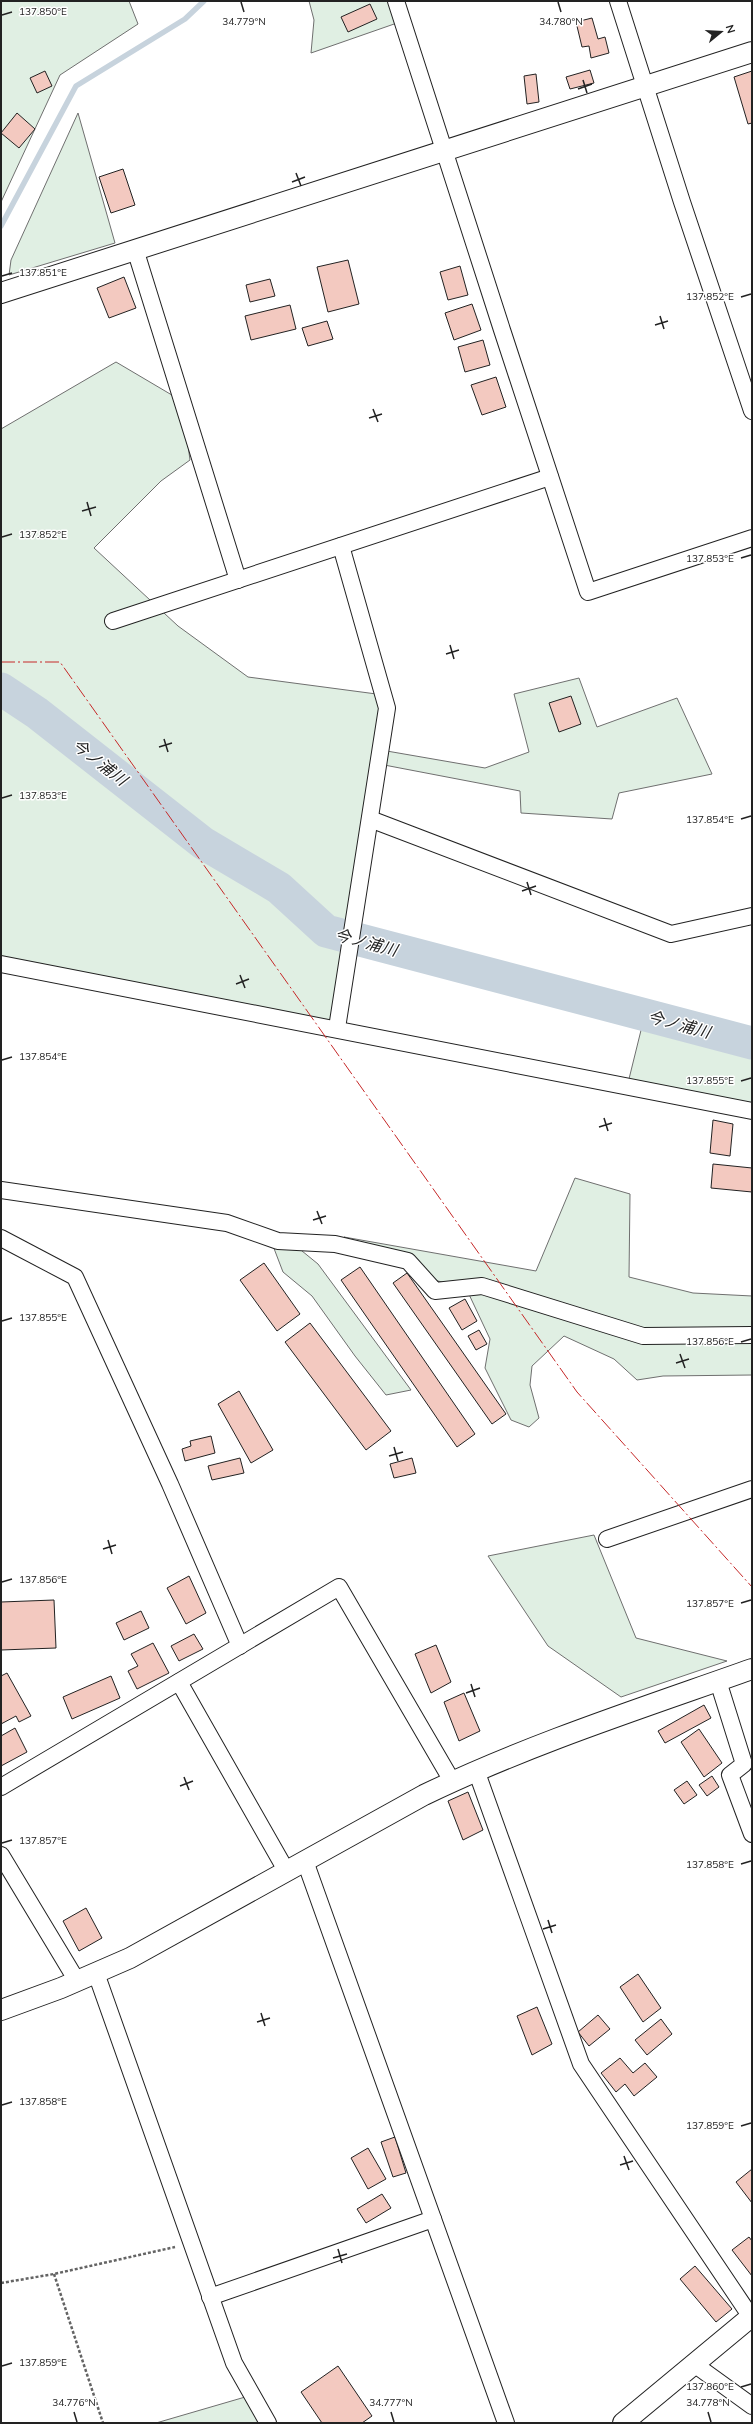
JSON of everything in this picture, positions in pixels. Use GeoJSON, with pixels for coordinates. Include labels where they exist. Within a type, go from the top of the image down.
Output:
{"type":"FeatureCollection","features":[{"type":"Feature","properties":{"kind":"street"},"geometry":{"type":"LineString","coordinates":[[396,1],[442,150],[484,270],[588,592],[752,538]]}},
{"type":"Feature","properties":{"kind":"street"},"geometry":{"type":"LineString","coordinates":[[618,1],[752,411]]}},
{"type":"Feature","properties":{"kind":"street"},"geometry":{"type":"LineString","coordinates":[[1,293],[442,150],[752,52]]}},
{"type":"Feature","properties":{"kind":"street"},"geometry":{"type":"LineString","coordinates":[[135,249],[238,580]]}},
{"type":"Feature","properties":{"kind":"street"},"geometry":{"type":"LineString","coordinates":[[113,621],[550,477]]}},
{"type":"Feature","properties":{"kind":"street"},"geometry":{"type":"LineString","coordinates":[[337,1028],[387,708],[341,546]]}},
{"type":"Feature","properties":{"kind":"street"},"geometry":{"type":"LineString","coordinates":[[370,819],[671,934],[752,916]]}},
{"type":"Feature","properties":{"kind":"street"},"geometry":{"type":"LineString","coordinates":[[1,964],[337,1028],[752,1111]]}},
{"type":"Feature","properties":{"kind":"street"},"geometry":{"type":"LineString","coordinates":[[1,1190],[227,1223],[278,1241],[334,1244],[408,1261],[435,1290],[482,1286],[643,1336],[752,1335]]}},
{"type":"Feature","properties":{"kind":"street"},"geometry":{"type":"LineString","coordinates":[[1,1238],[75,1277],[170,1484],[240,1646]]}},
{"type":"Feature","properties":{"kind":"street"},"geometry":{"type":"LineString","coordinates":[[607,1539],[752,1488]]}},
{"type":"Feature","properties":{"kind":"street"},"geometry":{"type":"LineString","coordinates":[[1,1787],[339,1587],[452,1782]]}},
{"type":"Feature","properties":{"kind":"street"},"geometry":{"type":"LineString","coordinates":[[1,2010],[96,1973],[182,1930],[424,1795],[476,1770],[546,1742],[752,1669]]}},
{"type":"Feature","properties":{"kind":"street"},"geometry":{"type":"LineString","coordinates":[[718,1681],[744,1764],[730,1775],[752,1834]]}},
{"type":"Feature","properties":{"kind":"street"},"geometry":{"type":"LineString","coordinates":[[178,1682],[287,1872]]}},
{"type":"Feature","properties":{"kind":"street"},"geometry":{"type":"LineString","coordinates":[[476,1770],[581,2064],[751,2317],[623,2423]]}},
{"type":"Feature","properties":{"kind":"street"},"geometry":{"type":"LineString","coordinates":[[1,1856],[77,1981]]}},
{"type":"Feature","properties":{"kind":"street"},"geometry":{"type":"LineString","coordinates":[[305,1861],[506,2423]]}},
{"type":"Feature","properties":{"kind":"street"},"geometry":{"type":"LineString","coordinates":[[96,1973],[234,2363],[268,2423]]}},
{"type":"Feature","properties":{"kind":"street"},"geometry":{"type":"LineString","coordinates":[[210,2297],[433,2219]]}},
{"type":"Feature","properties":{"kind":"street"},"geometry":{"type":"LineString","coordinates":[[694,2364],[752,2406]]}},
{"type":"Feature","properties":{"kind":"path"},"geometry":{"type":"LineString","coordinates":[[1,2283],[54,2274],[191,2244]]}},
{"type":"Feature","properties":{"kind":"path"},"geometry":{"type":"LineString","coordinates":[[54,2274],[103,2423]]}},
{"type":"Feature","properties":{"kind":"green space"},"geometry":{"type":"Polygon","coordinates":[[[1,1],[129,1],[138,24],[60,75],[1,202],[1,1]]]}},
{"type":"Feature","properties":{"kind":"green space"},"geometry":{"type":"Polygon","coordinates":[[[309,1],[389,1],[397,23],[311,53],[314,20],[309,1]]]}},
{"type":"Feature","properties":{"kind":"green space"},"geometry":{"type":"Polygon","coordinates":[[[78,113],[115,243],[9,275],[11,260],[78,113]]]}},
{"type":"Feature","properties":{"kind":"green space"},"geometry":{"type":"Polygon","coordinates":[[[116,362],[182,401],[190,460],[161,481],[94,548],[178,626],[248,677],[384,695],[337,1028],[1,964],[1,429],[116,362]]]}},
{"type":"Feature","properties":{"kind":"green space"},"geometry":{"type":"Polygon","coordinates":[[[579,678],[597,727],[677,698],[712,774],[619,793],[612,819],[521,813],[520,791],[379,764],[381,750],[485,768],[529,752],[514,694],[579,678]]]}},
{"type":"Feature","properties":{"kind":"green space"},"geometry":{"type":"Polygon","coordinates":[[[647,1006],[752,1034],[752,1109],[627,1087],[647,1006]]]}},
{"type":"Feature","properties":{"kind":"green space"},"geometry":{"type":"Polygon","coordinates":[[[575,1178],[630,1194],[629,1277],[693,1293],[752,1296],[752,1375],[663,1376],[637,1380],[614,1359],[564,1336],[532,1366],[530,1385],[539,1418],[529,1427],[511,1420],[485,1368],[490,1339],[466,1288],[434,1280],[344,1237],[536,1271],[575,1178]]]}},
{"type":"Feature","properties":{"kind":"green space"},"geometry":{"type":"Polygon","coordinates":[[[270,1238],[291,1242],[318,1264],[411,1390],[386,1395],[355,1356],[312,1296],[283,1272],[270,1238]]]}},
{"type":"Feature","properties":{"kind":"green space"},"geometry":{"type":"Polygon","coordinates":[[[594,1535],[636,1638],[727,1661],[621,1697],[548,1646],[488,1556],[594,1535]]]}},
{"type":"Feature","properties":{"kind":"green space"},"geometry":{"type":"Polygon","coordinates":[[[252,2395],[269,2423],[156,2423],[252,2395]]]}},
{"type":"Feature","properties":{"kind":"building"},"geometry":{"type":"Polygon","coordinates":[[[370,4],[377,19],[348,32],[341,17],[370,4]]]}},
{"type":"Feature","properties":{"kind":"building"},"geometry":{"type":"Polygon","coordinates":[[[592,18],[598,39],[605,37],[609,53],[591,58],[589,46],[582,47],[576,22],[592,18]]]}},
{"type":"Feature","properties":{"kind":"building"},"geometry":{"type":"Polygon","coordinates":[[[590,70],[594,83],[570,89],[566,77],[590,70]]]}},
{"type":"Feature","properties":{"kind":"building"},"geometry":{"type":"Polygon","coordinates":[[[45,71],[52,86],[37,93],[30,78],[45,71]]]}},
{"type":"Feature","properties":{"kind":"building"},"geometry":{"type":"Polygon","coordinates":[[[752,71],[752,123],[748,124],[734,77],[752,71]]]}},
{"type":"Feature","properties":{"kind":"building"},"geometry":{"type":"Polygon","coordinates":[[[536,74],[539,102],[527,104],[524,76],[536,74]]]}},
{"type":"Feature","properties":{"kind":"building"},"geometry":{"type":"Polygon","coordinates":[[[17,113],[35,129],[19,148],[1,133],[17,113]]]}},
{"type":"Feature","properties":{"kind":"building"},"geometry":{"type":"Polygon","coordinates":[[[123,169],[135,205],[111,213],[99,177],[123,169]]]}},
{"type":"Feature","properties":{"kind":"building"},"geometry":{"type":"Polygon","coordinates":[[[348,260],[359,304],[328,312],[317,267],[348,260]]]}},
{"type":"Feature","properties":{"kind":"building"},"geometry":{"type":"Polygon","coordinates":[[[460,266],[468,295],[448,300],[440,272],[460,266]]]}},
{"type":"Feature","properties":{"kind":"building"},"geometry":{"type":"Polygon","coordinates":[[[124,277],[136,308],[109,318],[97,288],[124,277]]]}},
{"type":"Feature","properties":{"kind":"building"},"geometry":{"type":"Polygon","coordinates":[[[270,279],[275,296],[250,302],[246,285],[270,279]]]}},
{"type":"Feature","properties":{"kind":"building"},"geometry":{"type":"Polygon","coordinates":[[[472,304],[481,330],[454,340],[445,313],[472,304]]]}},
{"type":"Feature","properties":{"kind":"building"},"geometry":{"type":"Polygon","coordinates":[[[290,305],[296,329],[251,340],[245,316],[290,305]]]}},
{"type":"Feature","properties":{"kind":"building"},"geometry":{"type":"Polygon","coordinates":[[[327,321],[333,339],[308,346],[302,328],[327,321]]]}},
{"type":"Feature","properties":{"kind":"building"},"geometry":{"type":"Polygon","coordinates":[[[483,340],[490,365],[465,372],[458,347],[483,340]]]}},
{"type":"Feature","properties":{"kind":"building"},"geometry":{"type":"Polygon","coordinates":[[[496,377],[506,407],[482,415],[471,385],[496,377]]]}},
{"type":"Feature","properties":{"kind":"building"},"geometry":{"type":"Polygon","coordinates":[[[571,696],[581,724],[559,732],[549,703],[571,696]]]}},
{"type":"Feature","properties":{"kind":"building"},"geometry":{"type":"Polygon","coordinates":[[[713,1120],[733,1124],[730,1156],[710,1153],[713,1120]]]}},
{"type":"Feature","properties":{"kind":"building"},"geometry":{"type":"Polygon","coordinates":[[[713,1164],[752,1168],[752,1192],[711,1188],[713,1164]]]}},
{"type":"Feature","properties":{"kind":"building"},"geometry":{"type":"Polygon","coordinates":[[[264,1263],[300,1314],[277,1331],[240,1280],[264,1263]]]}},
{"type":"Feature","properties":{"kind":"building"},"geometry":{"type":"Polygon","coordinates":[[[360,1267],[475,1434],[457,1447],[341,1280],[360,1267]]]}},
{"type":"Feature","properties":{"kind":"building"},"geometry":{"type":"Polygon","coordinates":[[[407,1273],[506,1414],[492,1424],[393,1283],[407,1273]]]}},
{"type":"Feature","properties":{"kind":"building"},"geometry":{"type":"Polygon","coordinates":[[[465,1299],[477,1321],[462,1330],[449,1308],[465,1299]]]}},
{"type":"Feature","properties":{"kind":"building"},"geometry":{"type":"Polygon","coordinates":[[[310,1323],[391,1431],[366,1450],[285,1342],[310,1323]]]}},
{"type":"Feature","properties":{"kind":"building"},"geometry":{"type":"Polygon","coordinates":[[[479,1330],[487,1344],[476,1350],[468,1336],[479,1330]]]}},
{"type":"Feature","properties":{"kind":"building"},"geometry":{"type":"Polygon","coordinates":[[[239,1391],[273,1450],[251,1463],[218,1404],[239,1391]]]}},
{"type":"Feature","properties":{"kind":"building"},"geometry":{"type":"Polygon","coordinates":[[[211,1436],[215,1453],[185,1461],[182,1449],[191,1446],[190,1441],[211,1436]]]}},
{"type":"Feature","properties":{"kind":"building"},"geometry":{"type":"Polygon","coordinates":[[[240,1458],[244,1473],[212,1480],[208,1466],[240,1458]]]}},
{"type":"Feature","properties":{"kind":"building"},"geometry":{"type":"Polygon","coordinates":[[[412,1458],[416,1473],[394,1478],[390,1464],[412,1458]]]}},
{"type":"Feature","properties":{"kind":"building"},"geometry":{"type":"Polygon","coordinates":[[[189,1576],[206,1613],[186,1624],[167,1588],[189,1576]]]}},
{"type":"Feature","properties":{"kind":"building"},"geometry":{"type":"Polygon","coordinates":[[[54,1600],[56,1648],[1,1650],[1,1602],[54,1600]]]}},
{"type":"Feature","properties":{"kind":"building"},"geometry":{"type":"Polygon","coordinates":[[[141,1611],[149,1628],[124,1640],[116,1623],[141,1611]]]}},
{"type":"Feature","properties":{"kind":"building"},"geometry":{"type":"Polygon","coordinates":[[[194,1634],[203,1649],[179,1661],[171,1646],[194,1634]]]}},
{"type":"Feature","properties":{"kind":"building"},"geometry":{"type":"Polygon","coordinates":[[[153,1643],[169,1673],[137,1689],[128,1671],[138,1666],[131,1654],[153,1643]]]}},
{"type":"Feature","properties":{"kind":"building"},"geometry":{"type":"Polygon","coordinates":[[[436,1645],[451,1682],[431,1693],[415,1654],[436,1645]]]}},
{"type":"Feature","properties":{"kind":"building"},"geometry":{"type":"Polygon","coordinates":[[[7,1673],[31,1716],[19,1722],[16,1716],[1,1724],[1,1676],[7,1673]]]}},
{"type":"Feature","properties":{"kind":"building"},"geometry":{"type":"Polygon","coordinates":[[[111,1676],[120,1698],[72,1719],[63,1697],[111,1676]]]}},
{"type":"Feature","properties":{"kind":"building"},"geometry":{"type":"Polygon","coordinates":[[[464,1693],[480,1731],[459,1741],[444,1702],[464,1693]]]}},
{"type":"Feature","properties":{"kind":"building"},"geometry":{"type":"Polygon","coordinates":[[[704,1705],[711,1718],[665,1743],[658,1731],[704,1705]]]}},
{"type":"Feature","properties":{"kind":"building"},"geometry":{"type":"Polygon","coordinates":[[[15,1728],[27,1752],[1,1766],[1,1736],[15,1728]]]}},
{"type":"Feature","properties":{"kind":"building"},"geometry":{"type":"Polygon","coordinates":[[[699,1729],[722,1763],[704,1777],[681,1742],[699,1729]]]}},
{"type":"Feature","properties":{"kind":"building"},"geometry":{"type":"Polygon","coordinates":[[[712,1776],[719,1787],[707,1796],[699,1785],[712,1776]]]}},
{"type":"Feature","properties":{"kind":"building"},"geometry":{"type":"Polygon","coordinates":[[[687,1781],[697,1795],[684,1804],[674,1790],[687,1781]]]}},
{"type":"Feature","properties":{"kind":"building"},"geometry":{"type":"Polygon","coordinates":[[[468,1792],[483,1830],[463,1840],[448,1801],[468,1792]]]}},
{"type":"Feature","properties":{"kind":"building"},"geometry":{"type":"Polygon","coordinates":[[[86,1908],[102,1938],[79,1951],[63,1921],[86,1908]]]}},
{"type":"Feature","properties":{"kind":"building"},"geometry":{"type":"Polygon","coordinates":[[[638,1974],[661,2008],[643,2022],[620,1987],[638,1974]]]}},
{"type":"Feature","properties":{"kind":"building"},"geometry":{"type":"Polygon","coordinates":[[[537,2007],[552,2044],[532,2055],[517,2016],[537,2007]]]}},
{"type":"Feature","properties":{"kind":"building"},"geometry":{"type":"Polygon","coordinates":[[[598,2015],[610,2029],[589,2046],[578,2032],[598,2015]]]}},
{"type":"Feature","properties":{"kind":"building"},"geometry":{"type":"Polygon","coordinates":[[[661,2019],[672,2034],[647,2055],[635,2040],[661,2019]]]}},
{"type":"Feature","properties":{"kind":"building"},"geometry":{"type":"Polygon","coordinates":[[[620,2058],[633,2073],[645,2063],[657,2077],[634,2096],[625,2084],[616,2092],[601,2073],[620,2058]]]}},
{"type":"Feature","properties":{"kind":"building"},"geometry":{"type":"Polygon","coordinates":[[[395,2137],[406,2173],[393,2177],[381,2142],[395,2137]]]}},
{"type":"Feature","properties":{"kind":"building"},"geometry":{"type":"Polygon","coordinates":[[[368,2148],[386,2179],[368,2189],[351,2158],[368,2148]]]}},
{"type":"Feature","properties":{"kind":"building"},"geometry":{"type":"Polygon","coordinates":[[[752,2169],[752,2203],[736,2182],[752,2169]]]}},
{"type":"Feature","properties":{"kind":"building"},"geometry":{"type":"Polygon","coordinates":[[[382,2194],[391,2208],[366,2223],[357,2209],[382,2194]]]}},
{"type":"Feature","properties":{"kind":"building"},"geometry":{"type":"Polygon","coordinates":[[[749,2237],[752,2241],[752,2276],[732,2250],[749,2237]]]}},
{"type":"Feature","properties":{"kind":"building"},"geometry":{"type":"Polygon","coordinates":[[[695,2266],[732,2309],[716,2322],[680,2279],[695,2266]]]}},
{"type":"Feature","properties":{"kind":"building"},"geometry":{"type":"Polygon","coordinates":[[[338,2366],[372,2416],[362,2423],[322,2423],[301,2392],[338,2366]]]}},
{"type":"Feature","properties":{"kind":"waterway"},"geometry":{"type":"LineString","coordinates":[[1,226],[76,86],[185,19],[204,1]]}},
{"type":"Feature","properties":{"kind":"waterway","name":"今ノ浦川"},"geometry":{"type":"LineString","coordinates":[[1,689],[37,713],[203,843],[279,888],[326,931],[752,1043]]}},
{"type":"Feature","properties":{"kind":"power"},"geometry":{"type":"LineString","coordinates":[[1,662],[60,662],[577,1392],[752,1587]]}}]}
